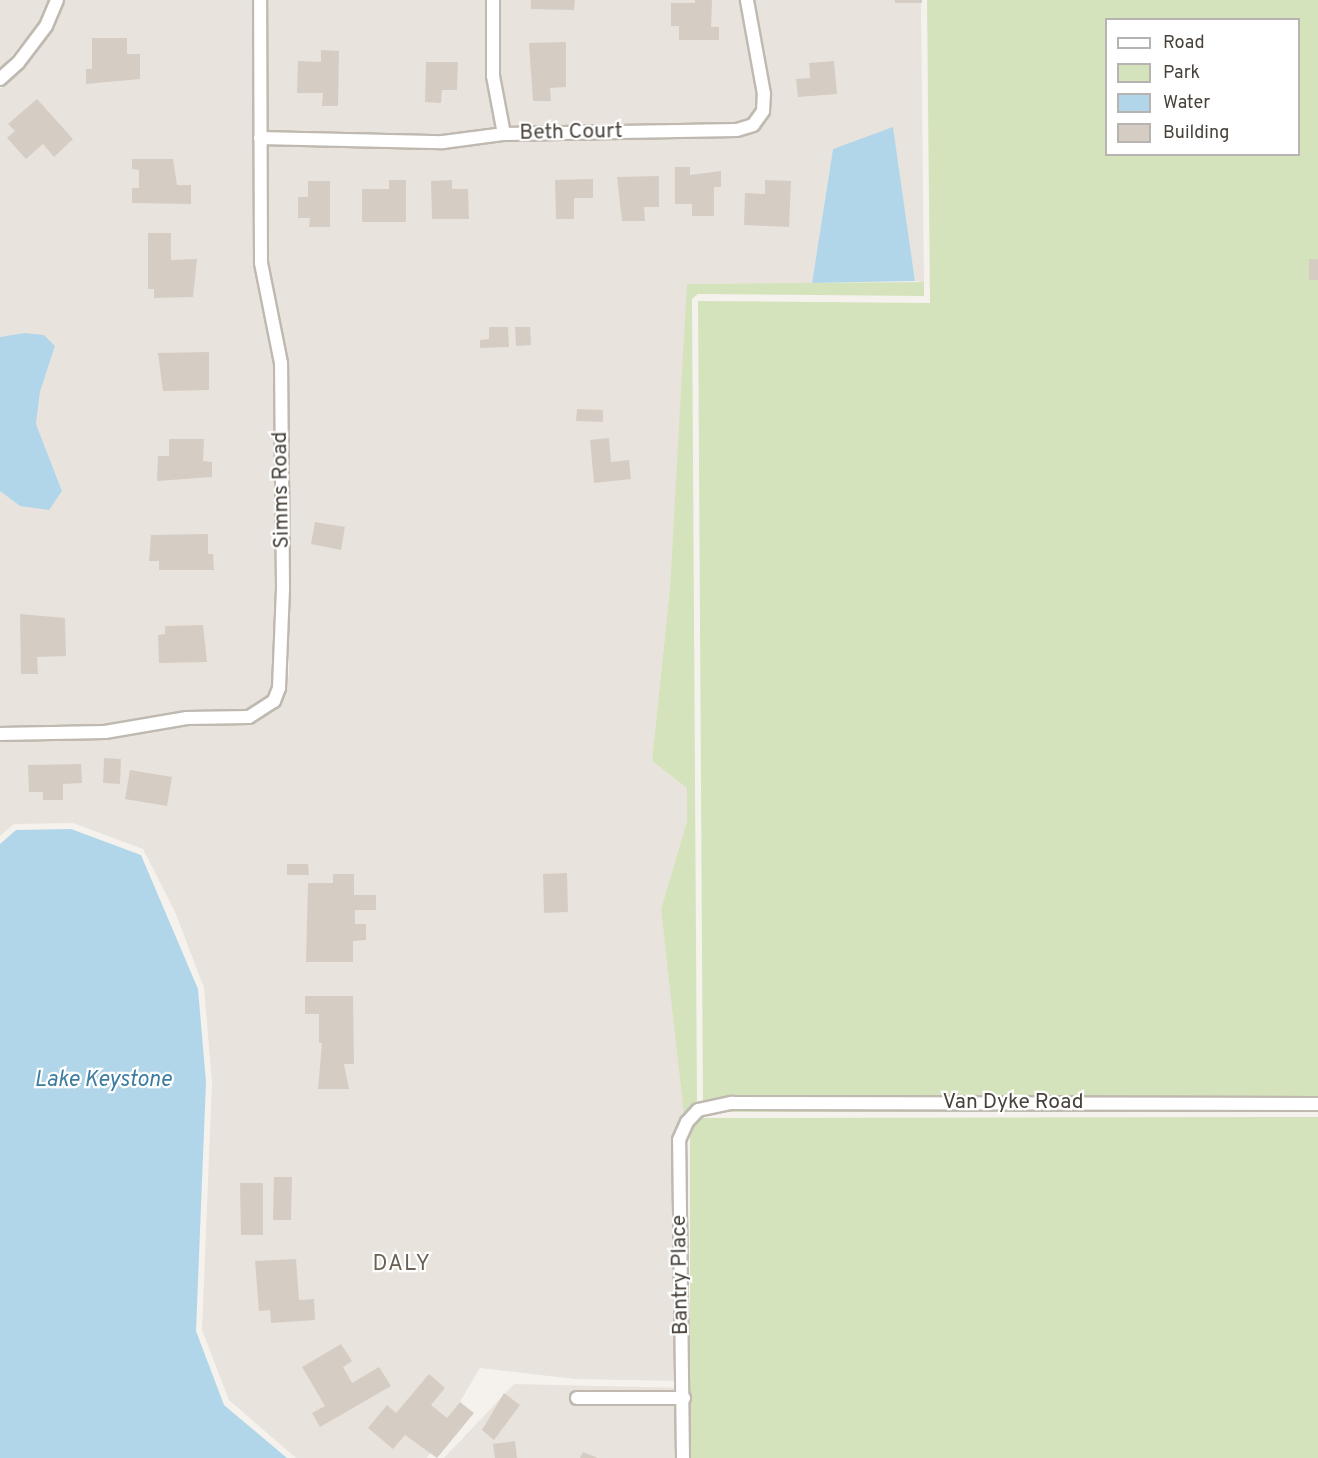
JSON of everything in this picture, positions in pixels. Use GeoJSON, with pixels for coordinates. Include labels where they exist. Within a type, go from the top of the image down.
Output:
{"type":"FeatureCollection","features":[{"type":"Feature","properties":{"kind":"street"},"geometry":{"type":"LineString","coordinates":[[0,79],[18,63],[46,26],[57,0]]}},
{"type":"Feature","properties":{"kind":"street","name":"Simms Road"},"geometry":{"type":"LineString","coordinates":[[0,734],[105,732],[187,718],[249,717],[274,701],[282,676],[281,363],[261,263],[260,0]]}},
{"type":"Feature","properties":{"kind":"street"},"geometry":{"type":"LineString","coordinates":[[493,0],[494,76],[504,134]]}},
{"type":"Feature","properties":{"kind":"street","name":"Beth Court"},"geometry":{"type":"LineString","coordinates":[[260,138],[443,142],[504,134],[737,130],[753,124],[763,111],[764,94],[747,0]]}},
{"type":"Feature","properties":{"kind":"street","name":"Van Dyke Road"},"geometry":{"type":"LineString","coordinates":[[709,1105],[1318,1104]]}},
{"type":"Feature","properties":{"kind":"street","name":"Bantry Place"},"geometry":{"type":"LineString","coordinates":[[683,1458],[679,1140],[687,1122],[709,1105]]}},
{"type":"Feature","properties":{"kind":"street"},"geometry":{"type":"LineString","coordinates":[[577,1398],[684,1398]]}},
{"type":"Feature","properties":{"kind":"shaded area"},"geometry":{"type":"Polygon","coordinates":[[[0,0],[49,0],[40,22],[0,69],[0,0]]]}},
{"type":"Feature","properties":{"kind":"shaded area"},"geometry":{"type":"Polygon","coordinates":[[[64,0],[253,0],[254,263],[274,364],[276,588],[275,675],[268,696],[247,709],[187,710],[104,724],[0,726],[0,491],[20,506],[62,491],[36,424],[40,392],[55,346],[24,333],[0,337],[0,89],[24,68],[52,29],[64,0]]]}},
{"type":"Feature","properties":{"kind":"shaded area"},"geometry":{"type":"Polygon","coordinates":[[[267,0],[486,0],[487,76],[495,127],[443,134],[267,130],[267,0]]]}},
{"type":"Feature","properties":{"kind":"shaded area"},"geometry":{"type":"Polygon","coordinates":[[[500,0],[740,0],[757,95],[756,108],[749,118],[735,123],[509,126],[500,75],[500,0]]]}},
{"type":"Feature","properties":{"kind":"shaded area"},"geometry":{"type":"Polygon","coordinates":[[[754,0],[921,0],[924,282],[915,281],[893,128],[833,149],[812,283],[688,284],[670,587],[652,761],[687,788],[687,821],[661,909],[684,1103],[684,1114],[672,1140],[677,1381],[575,1379],[480,1368],[427,1458],[296,1458],[229,1400],[202,1330],[212,1083],[204,988],[175,912],[143,849],[73,823],[14,824],[0,836],[0,742],[105,739],[188,726],[251,724],[280,704],[289,676],[288,363],[268,263],[267,146],[443,149],[505,141],[737,138],[758,130],[770,112],[771,95],[754,0]]]}},
{"type":"Feature","properties":{"kind":"shaded area"},"geometry":{"type":"Polygon","coordinates":[[[514,1384],[687,1388],[690,1458],[444,1458],[514,1384]]]}},
{"type":"Feature","properties":{"kind":"green space"},"geometry":{"type":"Polygon","coordinates":[[[927,0],[1318,0],[1318,1099],[1050,1112],[703,1112],[698,301],[930,303],[927,0]]]}},
{"type":"Feature","properties":{"kind":"green space"},"geometry":{"type":"Polygon","coordinates":[[[924,282],[924,296],[698,294],[692,299],[697,1102],[684,1114],[661,909],[687,821],[687,788],[652,761],[670,587],[687,284],[924,282]]]}},
{"type":"Feature","properties":{"kind":"green space"},"geometry":{"type":"Polygon","coordinates":[[[1318,1117],[1318,1458],[690,1458],[690,1118],[1318,1117]]]}},
{"type":"Feature","properties":{"kind":"water"},"geometry":{"type":"Polygon","coordinates":[[[893,127],[915,281],[812,283],[833,149],[893,127]]]}},
{"type":"Feature","properties":{"kind":"water"},"geometry":{"type":"Polygon","coordinates":[[[24,333],[44,335],[55,346],[40,392],[36,424],[62,491],[49,510],[20,506],[0,491],[0,337],[24,333]]]}},
{"type":"Feature","properties":{"kind":"water","name":"Lake Keystone"},"geometry":{"type":"Polygon","coordinates":[[[71,829],[141,855],[198,989],[206,1082],[196,1331],[224,1405],[287,1458],[0,1458],[0,844],[16,830],[71,829]]]}},
{"type":"Feature","properties":{"kind":"building"},"geometry":{"type":"Polygon","coordinates":[[[531,0],[575,0],[574,10],[531,9],[531,0]]]}},
{"type":"Feature","properties":{"kind":"building"},"geometry":{"type":"Polygon","coordinates":[[[695,0],[712,0],[711,27],[719,27],[719,40],[679,40],[679,26],[671,26],[671,3],[695,3],[695,0]]]}},
{"type":"Feature","properties":{"kind":"building"},"geometry":{"type":"Polygon","coordinates":[[[895,0],[922,0],[922,3],[895,3],[895,0]]]}},
{"type":"Feature","properties":{"kind":"building"},"geometry":{"type":"Polygon","coordinates":[[[92,38],[127,38],[127,54],[140,54],[140,79],[86,84],[86,69],[92,69],[92,38]]]}},
{"type":"Feature","properties":{"kind":"building"},"geometry":{"type":"Polygon","coordinates":[[[566,42],[566,87],[550,88],[551,101],[533,101],[529,43],[566,42]]]}},
{"type":"Feature","properties":{"kind":"building"},"geometry":{"type":"Polygon","coordinates":[[[321,50],[339,51],[338,106],[322,106],[323,93],[297,93],[298,61],[321,62],[321,50]]]}},
{"type":"Feature","properties":{"kind":"building"},"geometry":{"type":"Polygon","coordinates":[[[834,61],[837,94],[798,97],[796,79],[810,78],[809,63],[834,61]]]}},
{"type":"Feature","properties":{"kind":"building"},"geometry":{"type":"Polygon","coordinates":[[[426,62],[458,62],[457,90],[442,90],[441,103],[425,102],[426,62]]]}},
{"type":"Feature","properties":{"kind":"building"},"geometry":{"type":"Polygon","coordinates":[[[37,99],[73,139],[54,157],[43,144],[26,159],[7,138],[15,131],[8,124],[37,99]]]}},
{"type":"Feature","properties":{"kind":"building"},"geometry":{"type":"Polygon","coordinates":[[[132,159],[173,159],[177,185],[191,185],[191,204],[132,203],[132,188],[139,188],[139,170],[132,169],[132,159]]]}},
{"type":"Feature","properties":{"kind":"building"},"geometry":{"type":"Polygon","coordinates":[[[675,167],[690,167],[690,175],[721,171],[721,187],[714,187],[714,216],[692,216],[692,204],[675,204],[675,167]]]}},
{"type":"Feature","properties":{"kind":"building"},"geometry":{"type":"Polygon","coordinates":[[[659,176],[659,207],[644,207],[645,221],[622,221],[617,177],[659,176]]]}},
{"type":"Feature","properties":{"kind":"building"},"geometry":{"type":"Polygon","coordinates":[[[593,179],[593,198],[574,198],[574,219],[556,219],[555,180],[593,179]]]}},
{"type":"Feature","properties":{"kind":"building"},"geometry":{"type":"Polygon","coordinates":[[[389,180],[406,180],[406,222],[362,222],[362,189],[389,189],[389,180]]]}},
{"type":"Feature","properties":{"kind":"building"},"geometry":{"type":"Polygon","coordinates":[[[452,180],[452,189],[468,189],[469,219],[432,219],[431,181],[452,180]]]}},
{"type":"Feature","properties":{"kind":"building"},"geometry":{"type":"Polygon","coordinates":[[[765,180],[791,181],[789,227],[744,225],[745,193],[765,194],[765,180]]]}},
{"type":"Feature","properties":{"kind":"building"},"geometry":{"type":"Polygon","coordinates":[[[308,181],[330,181],[330,227],[309,227],[310,218],[298,218],[298,197],[308,197],[308,181]]]}},
{"type":"Feature","properties":{"kind":"building"},"geometry":{"type":"Polygon","coordinates":[[[148,233],[171,233],[171,260],[197,259],[193,297],[154,298],[154,289],[148,289],[148,233]]]}},
{"type":"Feature","properties":{"kind":"building"},"geometry":{"type":"Polygon","coordinates":[[[1309,259],[1318,259],[1318,280],[1309,280],[1309,259]]]}},
{"type":"Feature","properties":{"kind":"building"},"geometry":{"type":"Polygon","coordinates":[[[489,327],[508,327],[509,347],[480,348],[480,340],[489,339],[489,327]]]}},
{"type":"Feature","properties":{"kind":"building"},"geometry":{"type":"Polygon","coordinates":[[[515,327],[530,327],[531,345],[516,346],[515,327]]]}},
{"type":"Feature","properties":{"kind":"building"},"geometry":{"type":"Polygon","coordinates":[[[209,352],[209,390],[163,391],[158,353],[209,352]]]}},
{"type":"Feature","properties":{"kind":"building"},"geometry":{"type":"Polygon","coordinates":[[[577,409],[603,410],[603,422],[576,421],[577,409]]]}},
{"type":"Feature","properties":{"kind":"building"},"geometry":{"type":"Polygon","coordinates":[[[609,438],[611,462],[629,460],[631,479],[594,483],[590,440],[609,438]]]}},
{"type":"Feature","properties":{"kind":"building"},"geometry":{"type":"Polygon","coordinates":[[[169,439],[204,439],[203,461],[212,462],[212,477],[157,481],[158,456],[169,456],[169,439]]]}},
{"type":"Feature","properties":{"kind":"building"},"geometry":{"type":"Polygon","coordinates":[[[315,522],[345,527],[341,550],[311,544],[315,522]]]}},
{"type":"Feature","properties":{"kind":"building"},"geometry":{"type":"Polygon","coordinates":[[[208,534],[208,554],[213,554],[214,570],[159,570],[159,561],[149,561],[151,535],[208,534]]]}},
{"type":"Feature","properties":{"kind":"building"},"geometry":{"type":"Polygon","coordinates":[[[20,614],[65,618],[66,656],[37,657],[38,674],[21,674],[20,614]]]}},
{"type":"Feature","properties":{"kind":"building"},"geometry":{"type":"Polygon","coordinates":[[[203,625],[207,662],[159,663],[158,635],[165,634],[165,626],[203,625]]]}},
{"type":"Feature","properties":{"kind":"building"},"geometry":{"type":"Polygon","coordinates":[[[104,758],[121,759],[120,784],[103,783],[104,758]]]}},
{"type":"Feature","properties":{"kind":"building"},"geometry":{"type":"Polygon","coordinates":[[[81,764],[82,783],[63,784],[63,800],[43,800],[43,792],[29,792],[28,765],[81,764]]]}},
{"type":"Feature","properties":{"kind":"building"},"geometry":{"type":"Polygon","coordinates":[[[130,770],[172,777],[167,806],[125,799],[130,770]]]}},
{"type":"Feature","properties":{"kind":"building"},"geometry":{"type":"Polygon","coordinates":[[[287,864],[308,864],[309,875],[287,875],[287,864]]]}},
{"type":"Feature","properties":{"kind":"building"},"geometry":{"type":"Polygon","coordinates":[[[567,873],[568,912],[544,913],[543,874],[567,873]]]}},
{"type":"Feature","properties":{"kind":"building"},"geometry":{"type":"Polygon","coordinates":[[[333,874],[354,874],[354,895],[376,895],[376,910],[355,910],[355,924],[366,924],[366,940],[353,941],[353,962],[306,962],[308,883],[333,883],[333,874]]]}},
{"type":"Feature","properties":{"kind":"building"},"geometry":{"type":"Polygon","coordinates":[[[305,996],[353,996],[354,1064],[344,1064],[349,1089],[318,1089],[322,1043],[319,1043],[319,1014],[305,1014],[305,996]]]}},
{"type":"Feature","properties":{"kind":"building"},"geometry":{"type":"Polygon","coordinates":[[[274,1177],[292,1177],[291,1220],[273,1220],[274,1177]]]}},
{"type":"Feature","properties":{"kind":"building"},"geometry":{"type":"Polygon","coordinates":[[[240,1183],[263,1183],[263,1235],[241,1235],[240,1183]]]}},
{"type":"Feature","properties":{"kind":"building"},"geometry":{"type":"Polygon","coordinates":[[[296,1259],[299,1300],[314,1299],[315,1320],[271,1323],[270,1310],[259,1311],[255,1261],[296,1259]]]}},
{"type":"Feature","properties":{"kind":"building"},"geometry":{"type":"Polygon","coordinates":[[[341,1344],[352,1361],[343,1367],[352,1383],[379,1367],[391,1386],[320,1427],[312,1413],[325,1406],[302,1367],[341,1344]]]}},
{"type":"Feature","properties":{"kind":"building"},"geometry":{"type":"Polygon","coordinates":[[[429,1374],[445,1388],[431,1405],[447,1418],[460,1402],[474,1413],[437,1458],[405,1435],[393,1449],[368,1428],[387,1405],[396,1413],[429,1374]]]}},
{"type":"Feature","properties":{"kind":"building"},"geometry":{"type":"Polygon","coordinates":[[[504,1393],[520,1405],[494,1440],[482,1430],[504,1393]]]}},
{"type":"Feature","properties":{"kind":"building"},"geometry":{"type":"Polygon","coordinates":[[[515,1441],[517,1458],[495,1458],[493,1444],[515,1441]]]}},
{"type":"Feature","properties":{"kind":"building"},"geometry":{"type":"Polygon","coordinates":[[[583,1452],[598,1458],[580,1458],[583,1452]]]}},
{"type":"Feature","properties":{"kind":"district","name":"DALY"},"geometry":{"type":"Point","coordinates":[402,1265]}}]}
